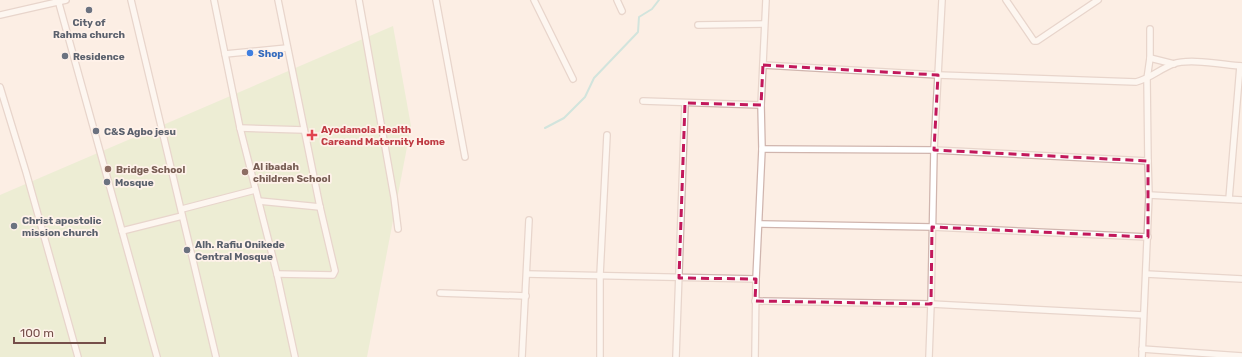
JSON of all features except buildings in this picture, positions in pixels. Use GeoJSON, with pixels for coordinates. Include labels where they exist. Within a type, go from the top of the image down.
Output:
{"type":"FeatureCollection","features":[{"type":"Feature","properties":{"kind":"street"},"geometry":{"type":"LineString","coordinates":[[0,15],[66,0]]}},
{"type":"Feature","properties":{"kind":"street"},"geometry":{"type":"LineString","coordinates":[[131,0],[182,209],[182,216],[216,357]]}},
{"type":"Feature","properties":{"kind":"street"},"geometry":{"type":"LineString","coordinates":[[214,0],[240,128],[277,274],[295,357]]}},
{"type":"Feature","properties":{"kind":"street"},"geometry":{"type":"LineString","coordinates":[[277,274],[333,275],[335,271],[320,207],[278,0]]}},
{"type":"Feature","properties":{"kind":"street"},"geometry":{"type":"LineString","coordinates":[[359,0],[394,197],[398,229]]}},
{"type":"Feature","properties":{"kind":"street"},"geometry":{"type":"LineString","coordinates":[[436,0],[465,157]]}},
{"type":"Feature","properties":{"kind":"street"},"geometry":{"type":"LineString","coordinates":[[534,0],[573,79]]}},
{"type":"Feature","properties":{"kind":"street"},"geometry":{"type":"LineString","coordinates":[[617,0],[622,11]]}},
{"type":"Feature","properties":{"kind":"street"},"geometry":{"type":"LineString","coordinates":[[755,357],[756,279],[762,149],[761,105],[766,0]]}},
{"type":"Feature","properties":{"kind":"street"},"geometry":{"type":"LineString","coordinates":[[929,357],[934,150],[942,0]]}},
{"type":"Feature","properties":{"kind":"street"},"geometry":{"type":"LineString","coordinates":[[1006,0],[1034,41],[1037,41],[1098,0]]}},
{"type":"Feature","properties":{"kind":"street"},"geometry":{"type":"LineString","coordinates":[[58,1],[157,357]]}},
{"type":"Feature","properties":{"kind":"street"},"geometry":{"type":"LineString","coordinates":[[698,25],[764,24]]}},
{"type":"Feature","properties":{"kind":"street"},"geometry":{"type":"LineString","coordinates":[[1142,357],[1148,237],[1148,78],[1150,29]]}},
{"type":"Feature","properties":{"kind":"street"},"geometry":{"type":"LineString","coordinates":[[225,54],[287,48]]}},
{"type":"Feature","properties":{"kind":"street"},"geometry":{"type":"LineString","coordinates":[[1150,58],[1174,64],[1194,62],[1241,66],[1229,199]]}},
{"type":"Feature","properties":{"kind":"street"},"geometry":{"type":"LineString","coordinates":[[763,65],[938,75],[1136,82],[1148,78],[1174,64]]}},
{"type":"Feature","properties":{"kind":"street"},"geometry":{"type":"LineString","coordinates":[[0,87],[26,172],[78,357]]}},
{"type":"Feature","properties":{"kind":"street"},"geometry":{"type":"LineString","coordinates":[[643,101],[761,105]]}},
{"type":"Feature","properties":{"kind":"street"},"geometry":{"type":"LineString","coordinates":[[676,357],[685,103]]}},
{"type":"Feature","properties":{"kind":"street"},"geometry":{"type":"LineString","coordinates":[[240,128],[304,130]]}},
{"type":"Feature","properties":{"kind":"street"},"geometry":{"type":"LineString","coordinates":[[600,357],[600,275],[607,135]]}},
{"type":"Feature","properties":{"kind":"street"},"geometry":{"type":"LineString","coordinates":[[762,149],[934,150],[1148,161]]}},
{"type":"Feature","properties":{"kind":"street"},"geometry":{"type":"LineString","coordinates":[[182,209],[255,190]]}},
{"type":"Feature","properties":{"kind":"street"},"geometry":{"type":"LineString","coordinates":[[1149,195],[1242,200]]}},
{"type":"Feature","properties":{"kind":"street"},"geometry":{"type":"LineString","coordinates":[[259,201],[320,207]]}},
{"type":"Feature","properties":{"kind":"street"},"geometry":{"type":"LineString","coordinates":[[122,231],[182,216]]}},
{"type":"Feature","properties":{"kind":"street"},"geometry":{"type":"LineString","coordinates":[[522,357],[529,220]]}},
{"type":"Feature","properties":{"kind":"street"},"geometry":{"type":"LineString","coordinates":[[759,224],[932,227],[1148,237]]}},
{"type":"Feature","properties":{"kind":"street"},"geometry":{"type":"LineString","coordinates":[[527,274],[756,279]]}},
{"type":"Feature","properties":{"kind":"street"},"geometry":{"type":"LineString","coordinates":[[1146,274],[1242,279]]}},
{"type":"Feature","properties":{"kind":"street"},"geometry":{"type":"LineString","coordinates":[[440,293],[526,296]]}},
{"type":"Feature","properties":{"kind":"street"},"geometry":{"type":"LineString","coordinates":[[756,300],[931,304],[1143,315]]}},
{"type":"Feature","properties":{"kind":"street"},"geometry":{"type":"LineString","coordinates":[[1142,349],[1217,356],[1242,356]]}},
{"type":"Feature","properties":{"kind":"highlighted area"},"geometry":{"type":"Polygon","coordinates":[[[763,65],[938,75],[934,150],[1148,161],[1148,237],[932,227],[931,304],[755,301],[756,279],[679,278],[685,103],[761,105],[763,65]]]}},
{"type":"Feature","properties":{"kind":"green space"},"geometry":{"type":"Polygon","coordinates":[[[393,26],[411,126],[367,357],[0,357],[0,195],[393,26]]]}},
{"type":"Feature","properties":{"kind":"waterway"},"geometry":{"type":"LineString","coordinates":[[545,128],[564,118],[585,97],[594,78],[638,32],[639,17],[652,9],[659,0]]}},
{"type":"Feature","properties":{"kind":"place","name":"City of Rahma church"},"geometry":{"type":"Point","coordinates":[89,10]}},
{"type":"Feature","properties":{"kind":"place","name":"Shop"},"geometry":{"type":"Point","coordinates":[250,53]}},
{"type":"Feature","properties":{"kind":"place","name":"Residence"},"geometry":{"type":"Point","coordinates":[65,56]}},
{"type":"Feature","properties":{"kind":"place","name":"C&S Agbo jesu"},"geometry":{"type":"Point","coordinates":[96,131]}},
{"type":"Feature","properties":{"kind":"place","name":"Ayodamola Health Careand Maternity Home"},"geometry":{"type":"Point","coordinates":[312,135]}},
{"type":"Feature","properties":{"kind":"place","name":"Bridge School"},"geometry":{"type":"Point","coordinates":[108,169]}},
{"type":"Feature","properties":{"kind":"place","name":"Al ibadah children School"},"geometry":{"type":"Point","coordinates":[245,172]}},
{"type":"Feature","properties":{"kind":"place","name":"Mosque"},"geometry":{"type":"Point","coordinates":[107,182]}},
{"type":"Feature","properties":{"kind":"place","name":"Christ apostolic mission church"},"geometry":{"type":"Point","coordinates":[14,226]}},
{"type":"Feature","properties":{"kind":"place","name":"Alh. Rafiu Onikede Central Mosque"},"geometry":{"type":"Point","coordinates":[187,250]}}]}
